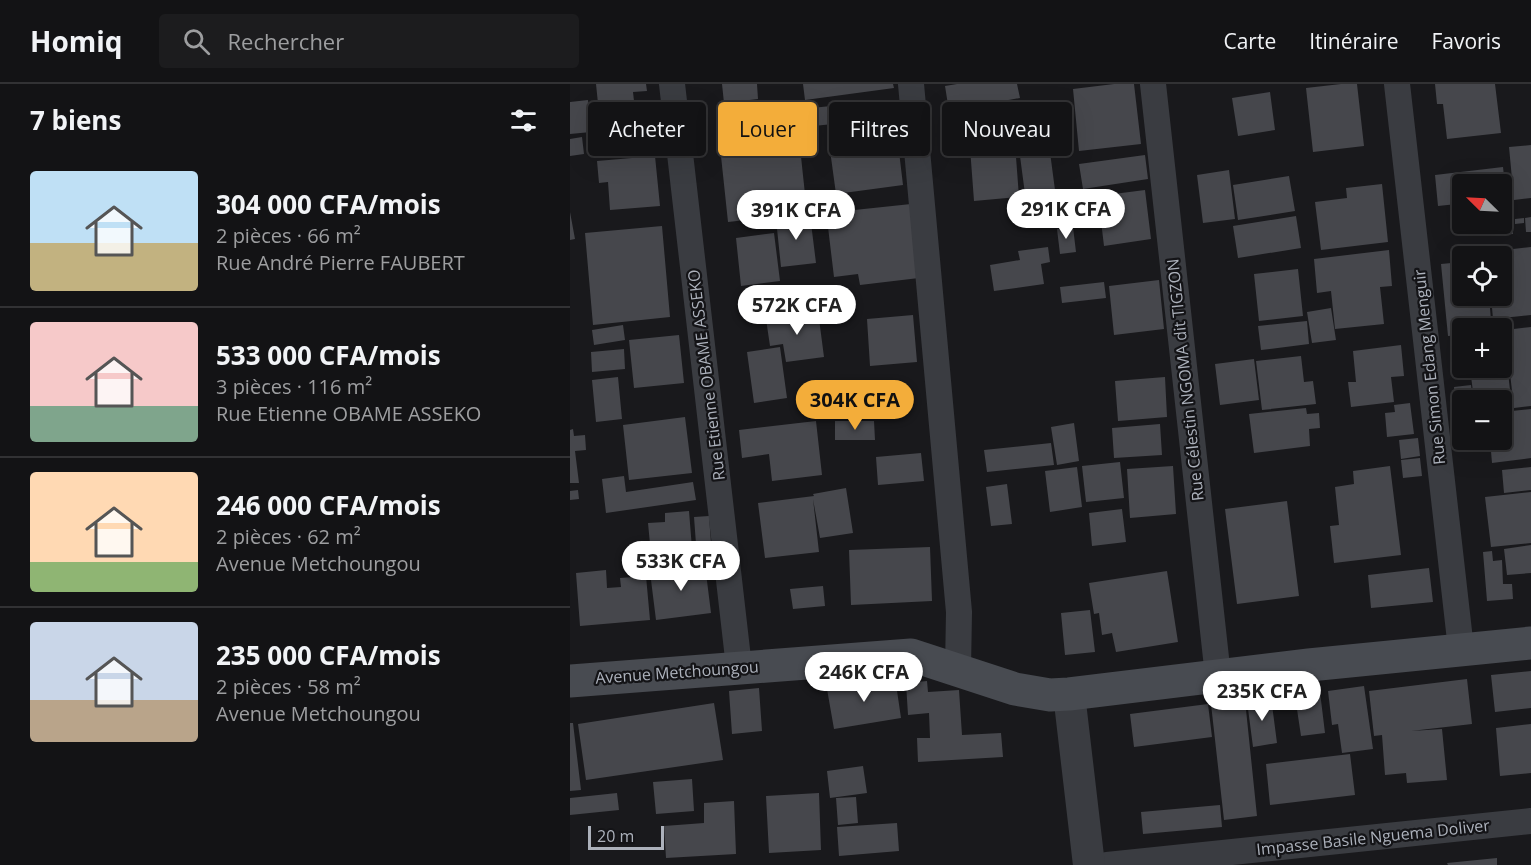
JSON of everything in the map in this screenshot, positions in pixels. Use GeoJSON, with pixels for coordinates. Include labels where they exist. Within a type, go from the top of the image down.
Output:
{"type":"FeatureCollection","features":[{"type":"Feature","properties":{"kind":"main road","name":"Avenue Metchoungou"},"geometry":{"type":"LineString","coordinates":[[570,681],[910,655],[1015,689],[1050,695],[1531,643]]}},
{"type":"Feature","properties":{"kind":"street","name":"Rue Etienne OBAME ASSEKO"},"geometry":{"type":"LineString","coordinates":[[672,84],[739,667]]}},
{"type":"Feature","properties":{"kind":"street"},"geometry":{"type":"LineString","coordinates":[[911,84],[959,612],[958,669]]}},
{"type":"Feature","properties":{"kind":"street","name":"Rue Célestin NGOMA dit TIGZON"},"geometry":{"type":"LineString","coordinates":[[1153,84],[1218,676]]}},
{"type":"Feature","properties":{"kind":"street","name":"Rue Simon Edang Menguir"},"geometry":{"type":"LineString","coordinates":[[1397,84],[1461,649]]}},
{"type":"Feature","properties":{"kind":"street"},"geometry":{"type":"LineString","coordinates":[[1069,694],[1089,865]]}},
{"type":"Feature","properties":{"kind":"street","name":"Impasse Basile Nguema Doliver"},"geometry":{"type":"LineString","coordinates":[[1107,865],[1531,821]]}},
{"type":"Feature","properties":{"kind":"building"},"geometry":{"type":"Polygon","coordinates":[[[596,84],[646,84],[647,91],[633,92],[634,102],[598,102],[596,84]]]}},
{"type":"Feature","properties":{"kind":"building"},"geometry":{"type":"Polygon","coordinates":[[[722,84],[757,84],[758,99],[724,102],[722,84]]]}},
{"type":"Feature","properties":{"kind":"building"},"geometry":{"type":"Polygon","coordinates":[[[803,84],[893,84],[894,88],[805,100],[803,84]]]}},
{"type":"Feature","properties":{"kind":"building"},"geometry":{"type":"Polygon","coordinates":[[[1017,84],[1020,98],[998,102],[948,102],[945,86],[1017,84]]]}},
{"type":"Feature","properties":{"kind":"building"},"geometry":{"type":"Polygon","coordinates":[[[1134,84],[1141,144],[1079,151],[1073,89],[1134,84]]]}},
{"type":"Feature","properties":{"kind":"building"},"geometry":{"type":"Polygon","coordinates":[[[1357,84],[1364,146],[1313,152],[1306,88],[1357,84]]]}},
{"type":"Feature","properties":{"kind":"building"},"geometry":{"type":"Polygon","coordinates":[[[1435,84],[1495,84],[1501,133],[1447,139],[1443,104],[1437,104],[1435,84]]]}},
{"type":"Feature","properties":{"kind":"building"},"geometry":{"type":"Polygon","coordinates":[[[1270,92],[1275,130],[1238,136],[1232,98],[1270,92]]]}},
{"type":"Feature","properties":{"kind":"building"},"geometry":{"type":"Polygon","coordinates":[[[588,100],[588,132],[570,134],[570,102],[588,100]]]}},
{"type":"Feature","properties":{"kind":"building"},"geometry":{"type":"Polygon","coordinates":[[[829,106],[829,124],[817,126],[817,107],[829,106]]]}},
{"type":"Feature","properties":{"kind":"building"},"geometry":{"type":"Polygon","coordinates":[[[582,137],[584,154],[570,156],[570,139],[582,137]]]}},
{"type":"Feature","properties":{"kind":"building"},"geometry":{"type":"Polygon","coordinates":[[[1531,145],[1531,198],[1514,200],[1509,147],[1531,145]]]}},
{"type":"Feature","properties":{"kind":"building"},"geometry":{"type":"Polygon","coordinates":[[[1145,155],[1148,179],[1083,189],[1079,164],[1145,155]]]}},
{"type":"Feature","properties":{"kind":"building"},"geometry":{"type":"Polygon","coordinates":[[[655,156],[660,206],[610,210],[608,182],[599,183],[597,161],[655,156]]]}},
{"type":"Feature","properties":{"kind":"building"},"geometry":{"type":"Polygon","coordinates":[[[721,156],[801,156],[807,213],[728,222],[721,156]]]}},
{"type":"Feature","properties":{"kind":"building"},"geometry":{"type":"Polygon","coordinates":[[[831,156],[900,156],[903,185],[836,194],[831,156]]]}},
{"type":"Feature","properties":{"kind":"building"},"geometry":{"type":"Polygon","coordinates":[[[971,156],[1016,156],[1019,197],[974,201],[971,156]]]}},
{"type":"Feature","properties":{"kind":"building"},"geometry":{"type":"Polygon","coordinates":[[[1020,156],[1051,156],[1055,190],[1025,194],[1020,156]]]}},
{"type":"Feature","properties":{"kind":"building"},"geometry":{"type":"Polygon","coordinates":[[[1503,167],[1504,174],[1452,174],[1452,205],[1438,206],[1435,175],[1503,167]]]}},
{"type":"Feature","properties":{"kind":"building"},"geometry":{"type":"Polygon","coordinates":[[[1229,170],[1235,219],[1203,223],[1197,175],[1229,170]]]}},
{"type":"Feature","properties":{"kind":"building"},"geometry":{"type":"Polygon","coordinates":[[[1289,176],[1295,211],[1238,220],[1233,185],[1289,176]]]}},
{"type":"Feature","properties":{"kind":"building"},"geometry":{"type":"Polygon","coordinates":[[[1382,184],[1388,242],[1321,250],[1315,202],[1347,198],[1346,188],[1382,184]]]}},
{"type":"Feature","properties":{"kind":"building"},"geometry":{"type":"Polygon","coordinates":[[[1145,190],[1151,239],[1104,246],[1098,196],[1145,190]]]}},
{"type":"Feature","properties":{"kind":"building"},"geometry":{"type":"Polygon","coordinates":[[[911,204],[919,278],[860,285],[858,274],[834,277],[828,227],[846,225],[845,211],[911,204]]]}},
{"type":"Feature","properties":{"kind":"building"},"geometry":{"type":"Polygon","coordinates":[[[570,212],[575,239],[570,240],[570,212]]]}},
{"type":"Feature","properties":{"kind":"building"},"geometry":{"type":"Polygon","coordinates":[[[810,215],[816,263],[781,267],[776,219],[810,215]]]}},
{"type":"Feature","properties":{"kind":"building"},"geometry":{"type":"Polygon","coordinates":[[[1296,216],[1301,248],[1238,258],[1233,226],[1296,216]]]}},
{"type":"Feature","properties":{"kind":"building"},"geometry":{"type":"Polygon","coordinates":[[[1531,217],[1531,232],[1526,232],[1525,218],[1531,217]]]}},
{"type":"Feature","properties":{"kind":"building"},"geometry":{"type":"Polygon","coordinates":[[[1524,218],[1524,223],[1515,224],[1515,219],[1524,218]]]}},
{"type":"Feature","properties":{"kind":"building"},"geometry":{"type":"Polygon","coordinates":[[[662,226],[670,317],[593,325],[585,233],[662,226]]]}},
{"type":"Feature","properties":{"kind":"building"},"geometry":{"type":"Polygon","coordinates":[[[1073,227],[1076,252],[1060,254],[1057,229],[1073,227]]]}},
{"type":"Feature","properties":{"kind":"building"},"geometry":{"type":"Polygon","coordinates":[[[1512,228],[1513,234],[1490,236],[1490,234],[1512,234],[1512,228]]]}},
{"type":"Feature","properties":{"kind":"building"},"geometry":{"type":"Polygon","coordinates":[[[774,233],[780,281],[741,286],[736,238],[774,233]]]}},
{"type":"Feature","properties":{"kind":"building"},"geometry":{"type":"Polygon","coordinates":[[[1048,247],[1050,262],[1041,264],[1044,284],[994,291],[990,265],[1020,260],[1018,251],[1048,247]]]}},
{"type":"Feature","properties":{"kind":"building"},"geometry":{"type":"Polygon","coordinates":[[[1531,247],[1531,315],[1493,318],[1492,306],[1512,306],[1512,249],[1531,247]]]}},
{"type":"Feature","properties":{"kind":"building"},"geometry":{"type":"Polygon","coordinates":[[[1389,250],[1392,286],[1380,287],[1384,324],[1335,329],[1331,291],[1317,293],[1314,259],[1389,250]]]}},
{"type":"Feature","properties":{"kind":"building"},"geometry":{"type":"Polygon","coordinates":[[[1452,263],[1452,306],[1490,306],[1491,318],[1452,318],[1452,336],[1448,336],[1441,264],[1452,263]]]}},
{"type":"Feature","properties":{"kind":"building"},"geometry":{"type":"Polygon","coordinates":[[[1298,269],[1303,316],[1259,321],[1254,274],[1298,269]]]}},
{"type":"Feature","properties":{"kind":"building"},"geometry":{"type":"Polygon","coordinates":[[[1159,280],[1164,329],[1114,335],[1109,286],[1159,280]]]}},
{"type":"Feature","properties":{"kind":"building"},"geometry":{"type":"Polygon","coordinates":[[[1104,282],[1106,298],[1062,303],[1060,287],[1104,282]]]}},
{"type":"Feature","properties":{"kind":"building"},"geometry":{"type":"Polygon","coordinates":[[[1331,308],[1336,340],[1312,343],[1307,312],[1331,308]]]}},
{"type":"Feature","properties":{"kind":"building"},"geometry":{"type":"Polygon","coordinates":[[[818,311],[824,357],[786,362],[783,344],[770,346],[766,319],[818,311]]]}},
{"type":"Feature","properties":{"kind":"building"},"geometry":{"type":"Polygon","coordinates":[[[913,315],[917,362],[870,366],[867,319],[913,315]]]}},
{"type":"Feature","properties":{"kind":"building"},"geometry":{"type":"Polygon","coordinates":[[[1307,321],[1309,344],[1261,350],[1258,326],[1307,321]]]}},
{"type":"Feature","properties":{"kind":"building"},"geometry":{"type":"Polygon","coordinates":[[[623,325],[625,340],[594,345],[592,330],[623,325]]]}},
{"type":"Feature","properties":{"kind":"building"},"geometry":{"type":"Polygon","coordinates":[[[1531,327],[1531,406],[1514,408],[1511,378],[1512,329],[1531,327]]]}},
{"type":"Feature","properties":{"kind":"building"},"geometry":{"type":"Polygon","coordinates":[[[679,335],[684,383],[634,388],[629,340],[679,335]]]}},
{"type":"Feature","properties":{"kind":"building"},"geometry":{"type":"Polygon","coordinates":[[[1401,345],[1404,376],[1391,377],[1394,402],[1351,407],[1348,382],[1356,382],[1353,351],[1401,345]]]}},
{"type":"Feature","properties":{"kind":"building"},"geometry":{"type":"Polygon","coordinates":[[[780,347],[787,398],[754,403],[747,352],[780,347]]]}},
{"type":"Feature","properties":{"kind":"building"},"geometry":{"type":"Polygon","coordinates":[[[624,349],[625,369],[592,372],[591,352],[624,349]]]}},
{"type":"Feature","properties":{"kind":"building"},"geometry":{"type":"Polygon","coordinates":[[[1301,356],[1304,382],[1313,381],[1316,404],[1262,410],[1256,361],[1301,356]]]}},
{"type":"Feature","properties":{"kind":"building"},"geometry":{"type":"Polygon","coordinates":[[[1254,359],[1259,400],[1220,405],[1215,364],[1254,359]]]}},
{"type":"Feature","properties":{"kind":"building"},"geometry":{"type":"Polygon","coordinates":[[[618,377],[622,419],[596,422],[592,380],[618,377]]]}},
{"type":"Feature","properties":{"kind":"building"},"geometry":{"type":"Polygon","coordinates":[[[1165,377],[1167,417],[1118,421],[1115,381],[1165,377]]]}},
{"type":"Feature","properties":{"kind":"building"},"geometry":{"type":"Polygon","coordinates":[[[1471,378],[1509,378],[1510,390],[1473,390],[1471,378]]]}},
{"type":"Feature","properties":{"kind":"building"},"geometry":{"type":"Polygon","coordinates":[[[834,381],[835,401],[812,403],[810,383],[834,381]]]}},
{"type":"Feature","properties":{"kind":"building"},"geometry":{"type":"Polygon","coordinates":[[[1471,385],[1472,390],[1454,390],[1454,387],[1471,385]]]}},
{"type":"Feature","properties":{"kind":"building"},"geometry":{"type":"Polygon","coordinates":[[[1410,403],[1414,434],[1387,437],[1385,413],[1395,412],[1394,405],[1410,403]]]}},
{"type":"Feature","properties":{"kind":"building"},"geometry":{"type":"Polygon","coordinates":[[[1306,408],[1307,414],[1319,413],[1320,428],[1309,429],[1310,446],[1254,453],[1249,414],[1306,408]]]}},
{"type":"Feature","properties":{"kind":"building"},"geometry":{"type":"Polygon","coordinates":[[[1531,409],[1531,458],[1492,463],[1491,450],[1512,450],[1512,411],[1531,409]]]}},
{"type":"Feature","properties":{"kind":"building"},"geometry":{"type":"Polygon","coordinates":[[[685,417],[692,473],[629,480],[623,425],[685,417]]]}},
{"type":"Feature","properties":{"kind":"building"},"geometry":{"type":"Polygon","coordinates":[[[816,421],[822,475],[772,481],[769,454],[742,458],[739,430],[816,421]]]}},
{"type":"Feature","properties":{"kind":"building"},"geometry":{"type":"Polygon","coordinates":[[[835,421],[874,421],[875,440],[835,440],[835,421]]]}},
{"type":"Feature","properties":{"kind":"building"},"geometry":{"type":"Polygon","coordinates":[[[1074,423],[1079,461],[1057,465],[1051,427],[1074,423]]]}},
{"type":"Feature","properties":{"kind":"building"},"geometry":{"type":"Polygon","coordinates":[[[1160,424],[1162,455],[1114,458],[1112,428],[1160,424]]]}},
{"type":"Feature","properties":{"kind":"building"},"geometry":{"type":"Polygon","coordinates":[[[573,429],[574,436],[585,435],[586,450],[575,451],[579,483],[570,483],[570,430],[573,429]]]}},
{"type":"Feature","properties":{"kind":"building"},"geometry":{"type":"Polygon","coordinates":[[[1418,438],[1420,456],[1401,459],[1399,440],[1418,438]]]}},
{"type":"Feature","properties":{"kind":"building"},"geometry":{"type":"Polygon","coordinates":[[[1051,443],[1054,465],[987,472],[984,450],[1051,443]]]}},
{"type":"Feature","properties":{"kind":"building"},"geometry":{"type":"Polygon","coordinates":[[[921,453],[924,481],[878,485],[876,457],[921,453]]]}},
{"type":"Feature","properties":{"kind":"building"},"geometry":{"type":"Polygon","coordinates":[[[1420,458],[1422,476],[1403,478],[1401,460],[1420,458]]]}},
{"type":"Feature","properties":{"kind":"building"},"geometry":{"type":"Polygon","coordinates":[[[1120,462],[1124,498],[1086,502],[1082,466],[1120,462]]]}},
{"type":"Feature","properties":{"kind":"building"},"geometry":{"type":"Polygon","coordinates":[[[1173,466],[1176,514],[1130,518],[1127,469],[1173,466]]]}},
{"type":"Feature","properties":{"kind":"building"},"geometry":{"type":"Polygon","coordinates":[[[1390,466],[1401,555],[1334,563],[1330,526],[1339,525],[1335,487],[1354,484],[1353,471],[1390,466]]]}},
{"type":"Feature","properties":{"kind":"building"},"geometry":{"type":"Polygon","coordinates":[[[1077,467],[1082,507],[1050,512],[1045,471],[1077,467]]]}},
{"type":"Feature","properties":{"kind":"building"},"geometry":{"type":"Polygon","coordinates":[[[1531,467],[1531,490],[1504,493],[1502,470],[1531,467]]]}},
{"type":"Feature","properties":{"kind":"building"},"geometry":{"type":"Polygon","coordinates":[[[624,476],[626,492],[693,482],[696,500],[606,513],[602,479],[624,476]]]}},
{"type":"Feature","properties":{"kind":"building"},"geometry":{"type":"Polygon","coordinates":[[[1007,484],[1012,524],[991,526],[986,487],[1007,484]]]}},
{"type":"Feature","properties":{"kind":"building"},"geometry":{"type":"Polygon","coordinates":[[[846,488],[853,533],[820,538],[813,499],[819,552],[765,558],[758,503],[814,496],[813,494],[846,488]]]}},
{"type":"Feature","properties":{"kind":"building"},"geometry":{"type":"Polygon","coordinates":[[[578,490],[579,499],[570,500],[570,491],[578,490]]]}},
{"type":"Feature","properties":{"kind":"building"},"geometry":{"type":"Polygon","coordinates":[[[1531,492],[1531,543],[1491,547],[1485,497],[1531,492]]]}},
{"type":"Feature","properties":{"kind":"building"},"geometry":{"type":"Polygon","coordinates":[[[1287,501],[1299,596],[1237,604],[1225,509],[1287,501]]]}},
{"type":"Feature","properties":{"kind":"building"},"geometry":{"type":"Polygon","coordinates":[[[1122,509],[1126,542],[1092,546],[1089,513],[1122,509]]]}},
{"type":"Feature","properties":{"kind":"building"},"geometry":{"type":"Polygon","coordinates":[[[689,511],[693,561],[652,565],[648,523],[665,522],[665,513],[689,511]]]}},
{"type":"Feature","properties":{"kind":"building"},"geometry":{"type":"Polygon","coordinates":[[[709,516],[711,543],[696,544],[694,517],[709,516]]]}},
{"type":"Feature","properties":{"kind":"building"},"geometry":{"type":"Polygon","coordinates":[[[1531,545],[1531,573],[1507,575],[1504,549],[1531,545]]]}},
{"type":"Feature","properties":{"kind":"building"},"geometry":{"type":"Polygon","coordinates":[[[930,547],[932,601],[851,605],[849,550],[930,547]]]}},
{"type":"Feature","properties":{"kind":"building"},"geometry":{"type":"Polygon","coordinates":[[[1492,551],[1493,561],[1502,560],[1503,584],[1512,584],[1513,599],[1487,601],[1483,552],[1492,551]]]}},
{"type":"Feature","properties":{"kind":"building"},"geometry":{"type":"Polygon","coordinates":[[[705,565],[711,613],[656,620],[650,572],[705,565]]]}},
{"type":"Feature","properties":{"kind":"building"},"geometry":{"type":"Polygon","coordinates":[[[1429,568],[1433,602],[1371,608],[1368,575],[1429,568]]]}},
{"type":"Feature","properties":{"kind":"building"},"geometry":{"type":"Polygon","coordinates":[[[606,570],[607,588],[621,587],[620,578],[646,576],[650,620],[580,626],[576,573],[606,570]]]}},
{"type":"Feature","properties":{"kind":"building"},"geometry":{"type":"Polygon","coordinates":[[[1167,571],[1178,642],[1116,652],[1112,633],[1102,635],[1099,613],[1094,614],[1089,583],[1167,571]]]}},
{"type":"Feature","properties":{"kind":"building"},"geometry":{"type":"Polygon","coordinates":[[[823,586],[825,606],[793,609],[790,589],[823,586]]]}},
{"type":"Feature","properties":{"kind":"building"},"geometry":{"type":"Polygon","coordinates":[[[1090,610],[1095,652],[1065,655],[1061,613],[1090,610]]]}},
{"type":"Feature","properties":{"kind":"building"},"geometry":{"type":"Polygon","coordinates":[[[1531,671],[1531,708],[1495,712],[1491,675],[1531,671]]]}},
{"type":"Feature","properties":{"kind":"building"},"geometry":{"type":"Polygon","coordinates":[[[895,677],[901,718],[834,729],[827,689],[895,677]]]}},
{"type":"Feature","properties":{"kind":"building"},"geometry":{"type":"Polygon","coordinates":[[[1467,679],[1472,724],[1411,731],[1442,729],[1447,780],[1407,783],[1406,773],[1385,775],[1382,735],[1374,736],[1369,691],[1467,679]]]}},
{"type":"Feature","properties":{"kind":"building"},"geometry":{"type":"Polygon","coordinates":[[[927,681],[928,692],[959,690],[962,735],[1001,733],[1003,757],[918,762],[917,738],[930,738],[929,713],[908,715],[906,683],[927,681]]]}},
{"type":"Feature","properties":{"kind":"building"},"geometry":{"type":"Polygon","coordinates":[[[1364,686],[1373,749],[1342,753],[1338,724],[1332,725],[1328,691],[1364,686]]]}},
{"type":"Feature","properties":{"kind":"building"},"geometry":{"type":"Polygon","coordinates":[[[759,688],[762,731],[732,734],[729,691],[759,688]]]}},
{"type":"Feature","properties":{"kind":"building"},"geometry":{"type":"Polygon","coordinates":[[[1320,692],[1325,733],[1301,736],[1295,696],[1320,692]]]}},
{"type":"Feature","properties":{"kind":"building"},"geometry":{"type":"Polygon","coordinates":[[[1271,697],[1277,743],[1253,747],[1247,701],[1271,697]]]}},
{"type":"Feature","properties":{"kind":"building"},"geometry":{"type":"Polygon","coordinates":[[[1245,700],[1257,816],[1224,820],[1211,704],[1245,700]]]}},
{"type":"Feature","properties":{"kind":"building"},"geometry":{"type":"Polygon","coordinates":[[[714,703],[723,760],[586,780],[578,724],[714,703]]]}},
{"type":"Feature","properties":{"kind":"building"},"geometry":{"type":"Polygon","coordinates":[[[1208,704],[1212,737],[1134,747],[1130,714],[1208,704]]]}},
{"type":"Feature","properties":{"kind":"building"},"geometry":{"type":"Polygon","coordinates":[[[570,723],[573,723],[581,790],[570,791],[570,723]]]}},
{"type":"Feature","properties":{"kind":"building"},"geometry":{"type":"Polygon","coordinates":[[[1531,724],[1531,773],[1500,776],[1496,728],[1531,724]]]}},
{"type":"Feature","properties":{"kind":"building"},"geometry":{"type":"Polygon","coordinates":[[[1350,754],[1355,795],[1270,805],[1266,764],[1350,754]]]}},
{"type":"Feature","properties":{"kind":"building"},"geometry":{"type":"Polygon","coordinates":[[[863,766],[867,793],[830,798],[827,771],[863,766]]]}},
{"type":"Feature","properties":{"kind":"building"},"geometry":{"type":"Polygon","coordinates":[[[692,779],[694,811],[656,814],[653,782],[692,779]]]}},
{"type":"Feature","properties":{"kind":"building"},"geometry":{"type":"Polygon","coordinates":[[[617,793],[619,810],[570,815],[570,798],[617,793]]]}},
{"type":"Feature","properties":{"kind":"building"},"geometry":{"type":"Polygon","coordinates":[[[819,793],[821,850],[769,853],[766,796],[819,793]]]}},
{"type":"Feature","properties":{"kind":"building"},"geometry":{"type":"Polygon","coordinates":[[[856,797],[858,823],[838,825],[836,798],[856,797]]]}},
{"type":"Feature","properties":{"kind":"building"},"geometry":{"type":"Polygon","coordinates":[[[734,801],[736,854],[666,858],[664,826],[704,823],[704,803],[734,801]]]}},
{"type":"Feature","properties":{"kind":"building"},"geometry":{"type":"Polygon","coordinates":[[[1220,805],[1222,827],[1143,834],[1141,812],[1220,805]]]}},
{"type":"Feature","properties":{"kind":"building"},"geometry":{"type":"Polygon","coordinates":[[[897,823],[899,851],[839,856],[837,827],[897,823]]]}},
{"type":"Feature","properties":{"kind":"building"},"geometry":{"type":"Polygon","coordinates":[[[1497,858],[1497,865],[1448,865],[1447,863],[1497,858]]]}}]}
